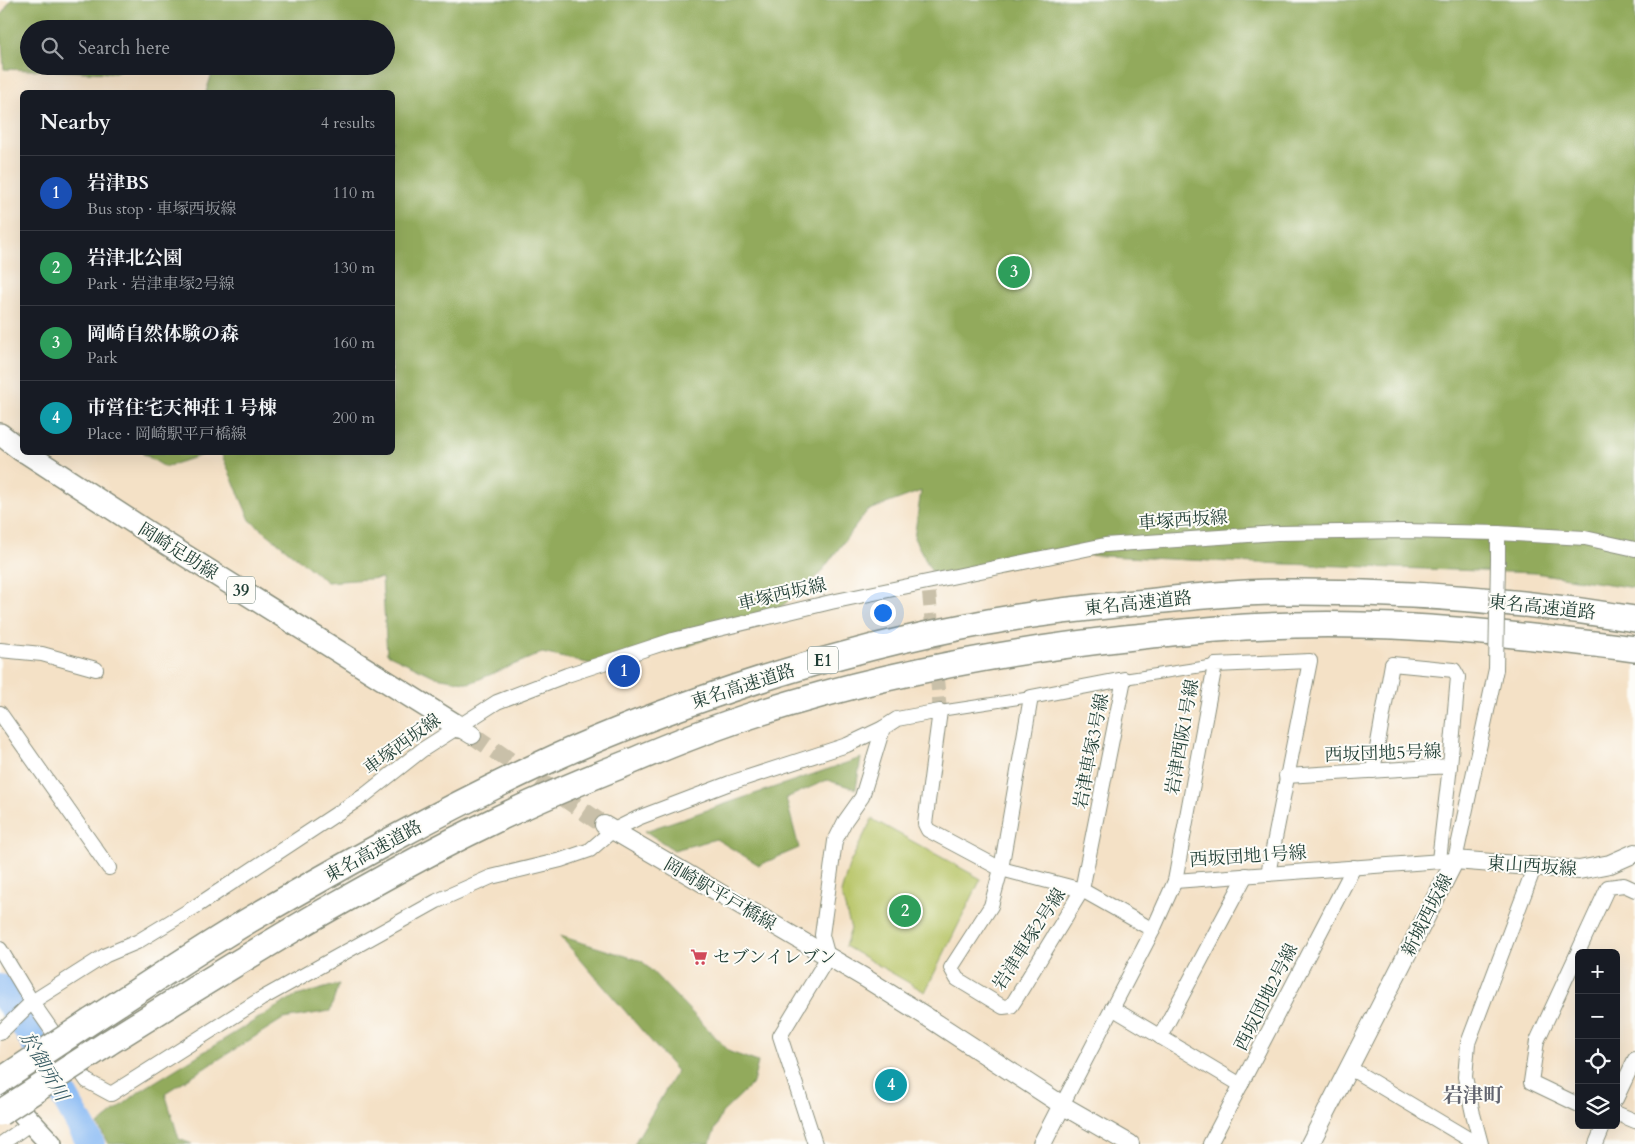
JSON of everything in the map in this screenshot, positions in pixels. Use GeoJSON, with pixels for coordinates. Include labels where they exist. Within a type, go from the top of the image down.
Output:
{"type":"FeatureCollection","features":[{"type":"Feature","properties":{"kind":"highway","name":"東名高速道路"},"geometry":{"type":"LineString","coordinates":[[0,1081],[249,920],[467,799],[545,762],[643,720],[750,682],[832,657],[905,639],[988,622],[1069,609],[1194,597],[1280,592],[1425,595],[1577,610],[1635,619]]}},
{"type":"Feature","properties":{"kind":"highway","name":"東名高速道路"},"geometry":{"type":"LineString","coordinates":[[0,1113],[251,954],[391,872],[481,827],[577,783],[758,713],[907,673],[990,657],[1070,644],[1212,628],[1374,625],[1441,628],[1635,649]]}},
{"type":"Feature","properties":{"kind":"main road","name":"岡崎足助線"},"geometry":{"type":"LineString","coordinates":[[0,434],[20,449]]}},
{"type":"Feature","properties":{"kind":"main road","name":"岡崎足助線"},"geometry":{"type":"LineString","coordinates":[[29,455],[466,731]]}},
{"type":"Feature","properties":{"kind":"main road"},"geometry":{"type":"LineString","coordinates":[[0,1089],[51,1144]]}},
{"type":"Feature","properties":{"kind":"street","name":"車塚西坂線"},"geometry":{"type":"LineString","coordinates":[[3,1030],[27,1007],[106,955],[137,942],[198,905],[365,795],[422,750],[466,731],[497,702],[567,675],[673,640],[802,609],[929,587],[1105,545],[1277,533],[1404,531],[1498,533],[1585,538],[1635,548]]}},
{"type":"Feature","properties":{"kind":"street","name":"新城西坂線"},"geometry":{"type":"LineString","coordinates":[[1310,1144],[1447,860],[1496,669],[1498,533]]}},
{"type":"Feature","properties":{"kind":"street"},"geometry":{"type":"LineString","coordinates":[[0,650],[42,654],[96,669]]}},
{"type":"Feature","properties":{"kind":"street","name":"岩津西阪1号線"},"geometry":{"type":"LineString","coordinates":[[1175,881],[1215,665],[1310,661],[1286,776]]}},
{"type":"Feature","properties":{"kind":"street"},"geometry":{"type":"LineString","coordinates":[[1373,771],[1392,664],[1454,670],[1457,673],[1450,766]]}},
{"type":"Feature","properties":{"kind":"street"},"geometry":{"type":"LineString","coordinates":[[1124,679],[1215,665]]}},
{"type":"Feature","properties":{"kind":"street","name":"岩津車塚3号線"},"geometry":{"type":"LineString","coordinates":[[1030,697],[1124,679],[1082,890]]}},
{"type":"Feature","properties":{"kind":"street"},"geometry":{"type":"LineString","coordinates":[[0,949],[27,1007],[86,1081],[111,1094],[261,999],[437,901],[491,877],[561,860],[590,850],[608,828],[730,784],[847,745],[897,720],[940,711],[1030,697],[1001,869]]}},
{"type":"Feature","properties":{"kind":"street"},"geometry":{"type":"LineString","coordinates":[[940,711],[925,824],[928,830],[1001,869],[1082,890],[1152,930]]}},
{"type":"Feature","properties":{"kind":"street"},"geometry":{"type":"LineString","coordinates":[[0,713],[109,868]]}},
{"type":"Feature","properties":{"kind":"street"},"geometry":{"type":"LineString","coordinates":[[815,1144],[780,1036],[828,957],[822,935],[836,841],[845,821],[862,797],[883,728]]}},
{"type":"Feature","properties":{"kind":"street","name":"西坂団地5号線"},"geometry":{"type":"LineString","coordinates":[[1286,776],[1450,766],[1447,860]]}},
{"type":"Feature","properties":{"kind":"street"},"geometry":{"type":"LineString","coordinates":[[1268,874],[1286,776]]}},
{"type":"Feature","properties":{"kind":"street","name":"岡崎駅平戸橋線"},"geometry":{"type":"LineString","coordinates":[[608,828],[924,1015],[1062,1105]]}},
{"type":"Feature","properties":{"kind":"street","name":"東山西坂線"},"geometry":{"type":"LineString","coordinates":[[1447,860],[1579,870],[1610,864],[1635,853]]}},
{"type":"Feature","properties":{"kind":"street","name":"西坂団地1号線"},"geometry":{"type":"LineString","coordinates":[[1062,1105],[1152,930],[1175,881],[1447,860]]}},
{"type":"Feature","properties":{"kind":"street","name":"西坂団地2号線"},"geometry":{"type":"LineString","coordinates":[[1210,1144],[1354,867]]}},
{"type":"Feature","properties":{"kind":"street"},"geometry":{"type":"LineString","coordinates":[[1481,1144],[1472,1114],[1465,1077],[1468,1043],[1534,868]]}},
{"type":"Feature","properties":{"kind":"street","name":"岩津車塚2号線"},"geometry":{"type":"LineString","coordinates":[[1001,869],[991,906],[951,968],[957,979],[1003,1007],[1011,1006],[1082,890]]}},
{"type":"Feature","properties":{"kind":"street"},"geometry":{"type":"LineString","coordinates":[[1160,1037],[1246,875]]}},
{"type":"Feature","properties":{"kind":"street"},"geometry":{"type":"LineString","coordinates":[[1575,1103],[1531,1082],[1537,1041],[1608,888],[1624,885],[1635,890]]}},
{"type":"Feature","properties":{"kind":"street"},"geometry":{"type":"LineString","coordinates":[[1112,1008],[1241,1085]]}},
{"type":"Feature","properties":{"kind":"street"},"geometry":{"type":"LineString","coordinates":[[1620,1091],[1635,1059]]}},
{"type":"Feature","properties":{"kind":"street"},"geometry":{"type":"LineString","coordinates":[[1348,1067],[1476,1144]]}},
{"type":"Feature","properties":{"kind":"street"},"geometry":{"type":"LineString","coordinates":[[1042,1144],[1062,1105],[1130,1144]]}},
{"type":"Feature","properties":{"kind":"street"},"geometry":{"type":"LineString","coordinates":[[1620,1115],[1635,1121]]}},
{"type":"Feature","properties":{"kind":"street"},"geometry":{"type":"LineString","coordinates":[[1,1144],[32,1123]]}},
{"type":"Feature","properties":{"kind":"street"},"geometry":{"type":"LineString","coordinates":[[1596,1144],[1602,1129]]}},
{"type":"Feature","properties":{"kind":"green space"},"geometry":{"type":"Polygon","coordinates":[[[11,0],[1635,0],[1635,588],[1535,573],[1062,554],[938,584],[914,538],[921,491],[867,511],[818,576],[770,616],[754,620],[686,647],[605,667],[542,653],[470,683],[436,677],[387,654],[382,578],[327,582],[250,520],[222,455],[395,455],[395,90],[207,90],[211,75],[395,75],[395,20],[20,20],[20,70],[4,69],[0,17],[11,0]]]}},
{"type":"Feature","properties":{"kind":"green space"},"geometry":{"type":"Polygon","coordinates":[[[145,455],[202,455],[165,467],[145,455]]]}},
{"type":"Feature","properties":{"kind":"green space"},"geometry":{"type":"Polygon","coordinates":[[[861,758],[856,789],[827,780],[786,798],[799,848],[759,865],[716,839],[674,850],[645,831],[861,758]]]}},
{"type":"Feature","properties":{"kind":"green space"},"geometry":{"type":"Polygon","coordinates":[[[872,819],[981,879],[925,992],[845,946],[851,929],[841,893],[849,865],[872,819]]]}},
{"type":"Feature","properties":{"kind":"green space"},"geometry":{"type":"Polygon","coordinates":[[[560,936],[642,961],[730,1052],[758,1062],[753,1083],[722,1113],[709,1144],[634,1144],[677,1071],[560,936]]]}},
{"type":"Feature","properties":{"kind":"green space"},"geometry":{"type":"Polygon","coordinates":[[[339,984],[330,1011],[283,1019],[165,1093],[179,1139],[192,1144],[108,1144],[98,1125],[140,1091],[293,997],[339,984]]]}},
{"type":"Feature","properties":{"kind":"waterway","name":"於御所川"},"geometry":{"type":"LineString","coordinates":[[0,988],[26,1028],[91,1144]]}},
{"type":"Feature","properties":{"kind":"tunnel"},"geometry":{"type":"LineString","coordinates":[[929,593],[940,711]]}},
{"type":"Feature","properties":{"kind":"tunnel"},"geometry":{"type":"LineString","coordinates":[[472,735],[604,825]]}},
{"type":"Feature","properties":{"kind":"place","name":"岡崎自然体験の森"},"geometry":{"type":"Point","coordinates":[1014,272]}},
{"type":"Feature","properties":{"kind":"place","name":"岩津BS"},"geometry":{"type":"Point","coordinates":[624,671]}},
{"type":"Feature","properties":{"kind":"place","name":"岩津北公園"},"geometry":{"type":"Point","coordinates":[905,911]}},
{"type":"Feature","properties":{"kind":"place","name":"セブンイレブン"},"geometry":{"type":"Point","coordinates":[699,957]}},
{"type":"Feature","properties":{"kind":"place","name":"市営住宅天神荘１号棟"},"geometry":{"type":"Point","coordinates":[891,1085]}},
{"type":"Feature","properties":{"kind":"district","name":"岩津町"},"geometry":{"type":"Point","coordinates":[1473,1095]}}]}
